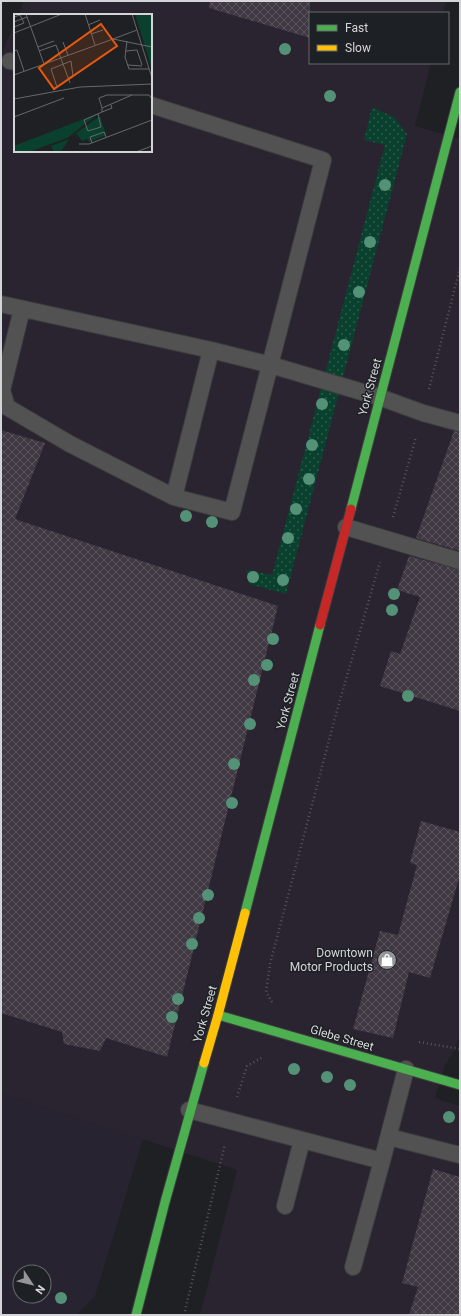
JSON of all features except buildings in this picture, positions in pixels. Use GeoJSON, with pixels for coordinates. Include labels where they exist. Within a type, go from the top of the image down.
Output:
{"type":"FeatureCollection","features":[{"type":"Feature","properties":{"kind":"main road","name":"York Street"},"geometry":{"type":"LineString","coordinates":[[136,1315],[159,1219],[189,1110],[218,1014],[460,92]]}},
{"type":"Feature","properties":{"kind":"main road","name":"Glebe Street"},"geometry":{"type":"LineString","coordinates":[[218,1014],[460,1085]]}},
{"type":"Feature","properties":{"kind":"lane"},"geometry":{"type":"LineString","coordinates":[[22,309],[2,390],[7,407],[70,444],[174,496],[232,512],[323,160],[152,105]]}},
{"type":"Feature","properties":{"kind":"lane"},"geometry":{"type":"LineString","coordinates":[[1,304],[211,350],[271,365],[379,397],[423,413],[460,423]]}},
{"type":"Feature","properties":{"kind":"lane"},"geometry":{"type":"LineString","coordinates":[[174,496],[211,350]]}},
{"type":"Feature","properties":{"kind":"lane"},"geometry":{"type":"LineString","coordinates":[[346,527],[460,561]]}},
{"type":"Feature","properties":{"kind":"lane"},"geometry":{"type":"LineString","coordinates":[[353,1267],[406,1069]]}},
{"type":"Feature","properties":{"kind":"lane"},"geometry":{"type":"LineString","coordinates":[[189,1110],[382,1162]]}},
{"type":"Feature","properties":{"kind":"lane"},"geometry":{"type":"LineString","coordinates":[[389,1137],[460,1155]]}},
{"type":"Feature","properties":{"kind":"lane"},"geometry":{"type":"LineString","coordinates":[[285,1206],[302,1140]]}},
{"type":"Feature","properties":{"kind":"path"},"geometry":{"type":"LineString","coordinates":[[275,1006],[266,992],[270,964],[336,714],[423,413],[460,268]]}},
{"type":"Feature","properties":{"kind":"path"},"geometry":{"type":"LineString","coordinates":[[418,1042],[460,1049]]}},
{"type":"Feature","properties":{"kind":"shaded area"},"geometry":{"type":"Polygon","coordinates":[[[24,1],[446,1],[443,12],[309,12],[309,64],[431,64],[415,126],[460,139],[460,1032],[456,1048],[445,1065],[435,1098],[460,1106],[460,1315],[200,1315],[237,1170],[1,1093],[1,55],[14,24],[14,152],[152,152],[152,14],[18,14],[24,1]]]}},
{"type":"Feature","properties":{"kind":"shaded area"},"geometry":{"type":"Polygon","coordinates":[[[1,1093],[143,1139],[95,1296],[76,1315],[1,1315],[1,1093]]]}},
{"type":"Feature","properties":{"kind":"green space"},"geometry":{"type":"Polygon","coordinates":[[[372,107],[394,117],[407,134],[286,594],[249,584],[246,570],[272,575],[385,145],[364,140],[372,107]]]}},
{"type":"Feature","properties":{"kind":"traffic: fast"},"geometry":{"type":"LineString","coordinates":[[351,509],[460,92]]}},
{"type":"Feature","properties":{"kind":"traffic: fast"},"geometry":{"type":"LineString","coordinates":[[245,913],[320,625]]}},
{"type":"Feature","properties":{"kind":"traffic: fast"},"geometry":{"type":"LineString","coordinates":[[218,1015],[460,1085]]}},
{"type":"Feature","properties":{"kind":"traffic: fast"},"geometry":{"type":"LineString","coordinates":[[136,1315],[165,1202],[204,1063]]}},
{"type":"Feature","properties":{"kind":"traffic: slow"},"geometry":{"type":"LineString","coordinates":[[204,1063],[245,913]]}},
{"type":"Feature","properties":{"kind":"traffic: jam"},"geometry":{"type":"LineString","coordinates":[[320,625],[351,509]]}},
{"type":"Feature","properties":{"kind":"place","name":"Downtown Motor Products"},"geometry":{"type":"Point","coordinates":[387,960]}}]}
